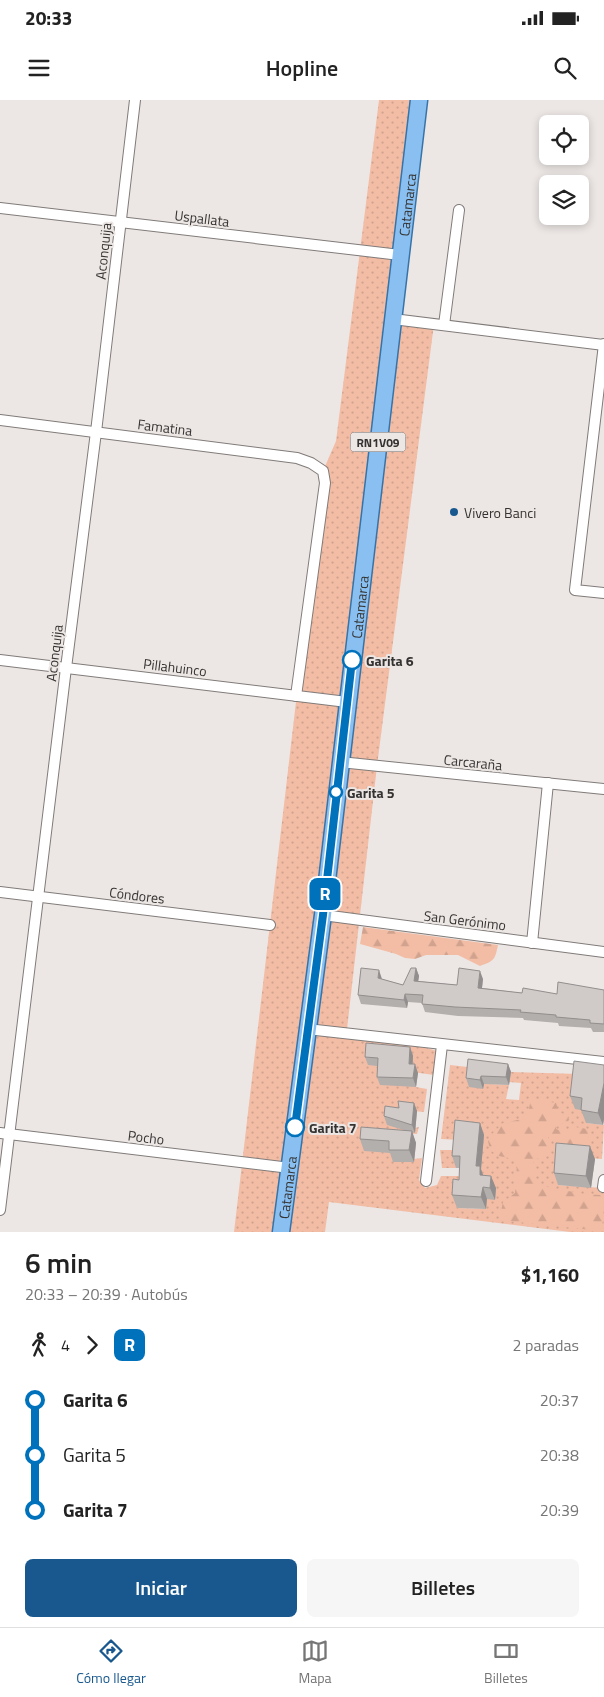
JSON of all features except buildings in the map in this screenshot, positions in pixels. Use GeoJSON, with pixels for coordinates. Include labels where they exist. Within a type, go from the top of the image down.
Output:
{"type":"FeatureCollection","features":[{"type":"Feature","properties":{"kind":"main road","name":"Catamarca"},"geometry":{"type":"LineString","coordinates":[[282,1232],[323,915],[419,100]]}},
{"type":"Feature","properties":{"kind":"street","name":"Aconquija"},"geometry":{"type":"LineString","coordinates":[[0,1210],[5,1133],[38,896],[135,100]]}},
{"type":"Feature","properties":{"kind":"street","name":"Uspallata"},"geometry":{"type":"LineString","coordinates":[[0,208],[400,255]]}},
{"type":"Feature","properties":{"kind":"street"},"geometry":{"type":"LineString","coordinates":[[444,325],[459,210]]}},
{"type":"Feature","properties":{"kind":"street"},"geometry":{"type":"LineString","coordinates":[[392,319],[604,345],[575,590],[604,593]]}},
{"type":"Feature","properties":{"kind":"street","name":"Famatina"},"geometry":{"type":"LineString","coordinates":[[0,420],[297,458],[311,463],[324,471],[326,482],[296,696]]}},
{"type":"Feature","properties":{"kind":"street","name":"Pillahuinco"},"geometry":{"type":"LineString","coordinates":[[0,660],[347,702]]}},
{"type":"Feature","properties":{"kind":"street","name":"Carcaraña"},"geometry":{"type":"LineString","coordinates":[[340,762],[604,789]]}},
{"type":"Feature","properties":{"kind":"street"},"geometry":{"type":"LineString","coordinates":[[532,942],[548,783]]}},
{"type":"Feature","properties":{"kind":"street","name":"Cóndores"},"geometry":{"type":"LineString","coordinates":[[0,892],[270,924]]}},
{"type":"Feature","properties":{"kind":"street","name":"San Gerónimo"},"geometry":{"type":"LineString","coordinates":[[323,915],[604,952]]}},
{"type":"Feature","properties":{"kind":"street"},"geometry":{"type":"LineString","coordinates":[[307,1029],[604,1062]]}},
{"type":"Feature","properties":{"kind":"street"},"geometry":{"type":"LineString","coordinates":[[426,1181],[442,1045]]}},
{"type":"Feature","properties":{"kind":"street","name":"Pocho"},"geometry":{"type":"LineString","coordinates":[[5,1133],[290,1168]]}},
{"type":"Feature","properties":{"kind":"green space"},"geometry":{"type":"Polygon","coordinates":[[[379,100],[419,100],[393,318],[434,324],[377,766],[346,1038],[427,1048],[437,1051],[434,1075],[412,1072],[397,1067],[416,1087],[427,1089],[424,1112],[402,1110],[415,1128],[419,1127],[417,1134],[398,1133],[394,1153],[414,1162],[414,1159],[422,1158],[419,1180],[425,1188],[437,1185],[441,1176],[460,1176],[459,1140],[441,1139],[450,1065],[486,1069],[490,1084],[509,1085],[506,1099],[519,1100],[521,1083],[509,1082],[511,1072],[579,1074],[586,1110],[586,1123],[604,1125],[602,1159],[561,1156],[558,1185],[604,1188],[604,1232],[570,1232],[329,1202],[325,1232],[234,1232],[323,471],[336,441],[379,100]],[[496,1188],[457,1208],[485,1209],[487,1199],[496,1188]]]}},
{"type":"Feature","properties":{"kind":"green space"},"geometry":{"type":"Polygon","coordinates":[[[363,927],[498,945],[493,959],[480,966],[458,955],[426,955],[415,959],[405,958],[360,944],[363,927]]]}},
{"type":"Feature","properties":{"kind":"green space"},"geometry":{"type":"Polygon","coordinates":[[[531,1099],[556,1103],[559,1112],[568,1116],[569,1120],[565,1124],[556,1123],[556,1129],[562,1131],[575,1127],[588,1129],[590,1148],[564,1146],[548,1137],[549,1150],[544,1158],[533,1159],[537,1185],[584,1194],[600,1195],[604,1200],[602,1231],[499,1220],[503,1202],[515,1193],[518,1160],[499,1156],[490,1150],[488,1141],[503,1123],[522,1119],[528,1113],[531,1099]]]}},
{"type":"Feature","properties":{"kind":"green space"},"geometry":{"type":"Polygon","coordinates":[[[440,1150],[456,1150],[456,1168],[442,1168],[440,1150]]]}},
{"type":"Feature","properties":{"kind":"bus line","name":"R"},"geometry":{"type":"LineString","coordinates":[[295,1127],[323,915],[352,660]]}},
{"type":"Feature","properties":{"kind":"place","name":"Vivero Banci"},"geometry":{"type":"Point","coordinates":[454,512]}},
{"type":"Feature","properties":{"kind":"place","name":"Garita 6"},"geometry":{"type":"Point","coordinates":[352,660]}},
{"type":"Feature","properties":{"kind":"place","name":"Garita 5"},"geometry":{"type":"Point","coordinates":[336,792]}},
{"type":"Feature","properties":{"kind":"place","name":"Garita 7"},"geometry":{"type":"Point","coordinates":[295,1127]}}]}
